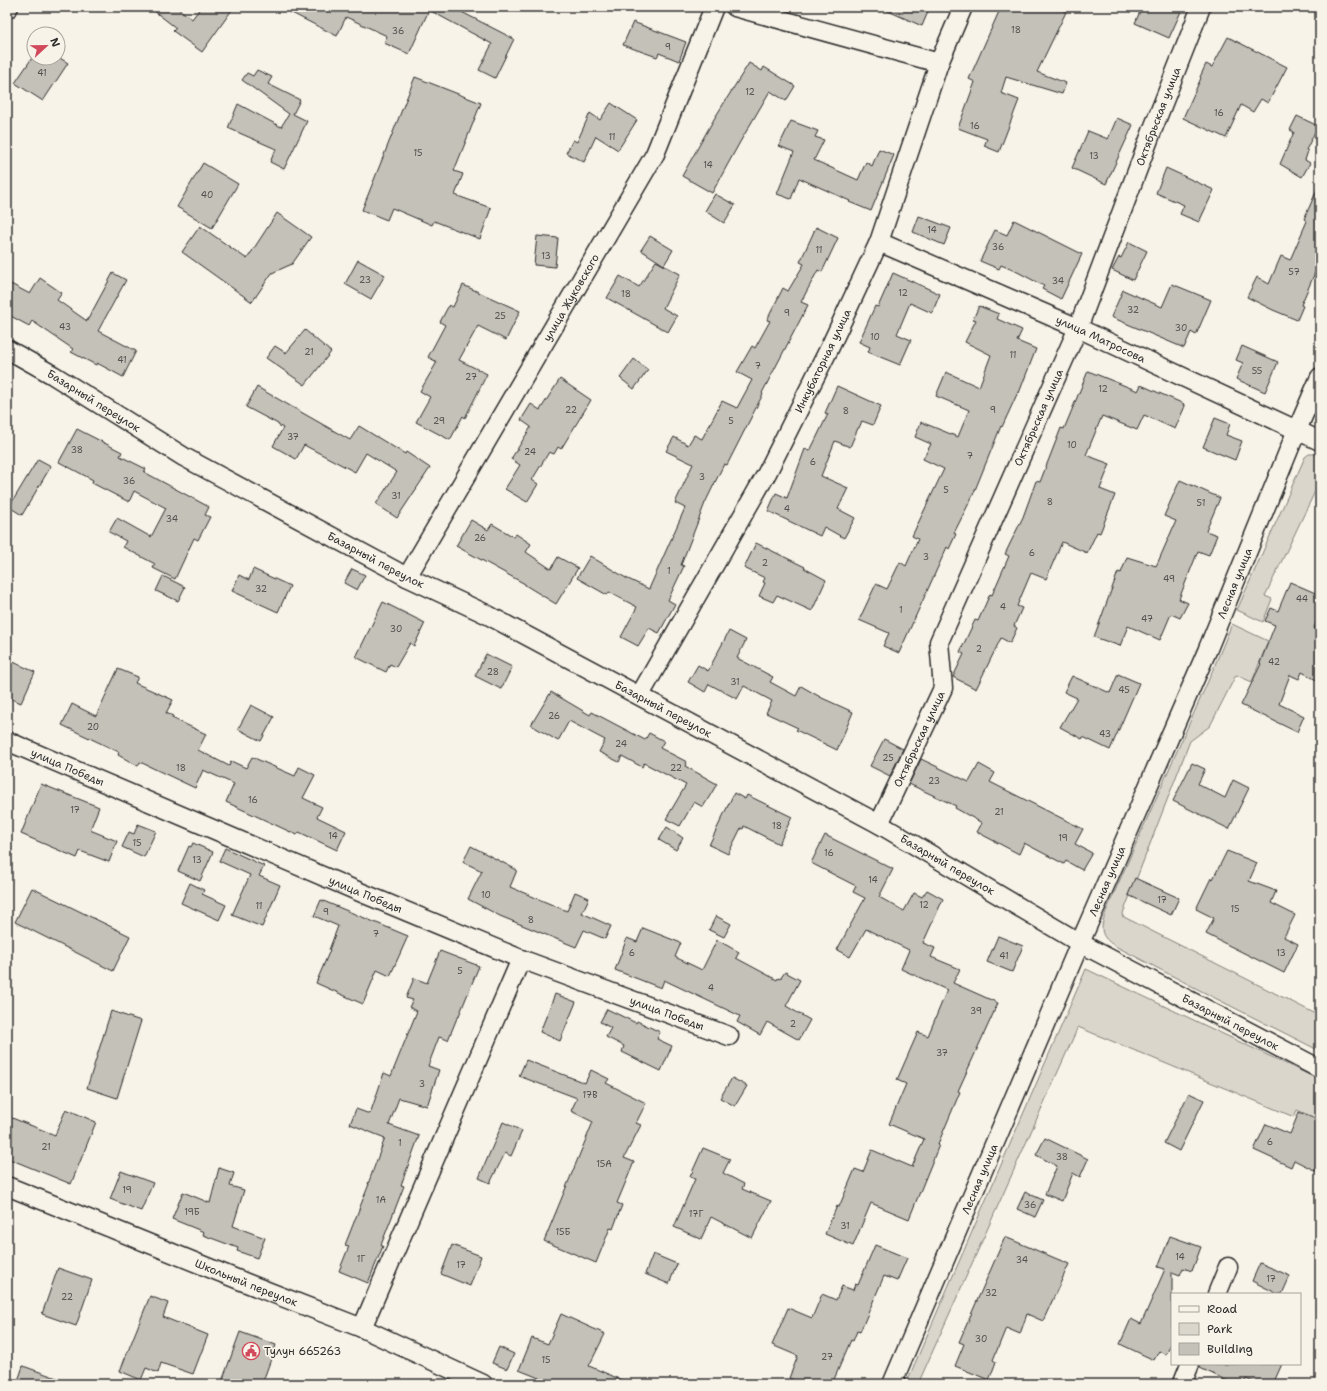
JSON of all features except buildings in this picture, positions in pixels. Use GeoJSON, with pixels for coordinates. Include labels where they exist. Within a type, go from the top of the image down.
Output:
{"type":"FeatureCollection","features":[{"type":"Feature","properties":{"kind":"street","name":"улица Жуковского"},"geometry":{"type":"LineString","coordinates":[[407,577],[655,154],[714,7]]}},
{"type":"Feature","properties":{"kind":"street"},"geometry":{"type":"LineString","coordinates":[[735,7],[939,63]]}},
{"type":"Feature","properties":{"kind":"street","name":"Инкубаторная улица"},"geometry":{"type":"LineString","coordinates":[[640,695],[767,473],[829,349],[879,242],[939,63],[963,7]]}},
{"type":"Feature","properties":{"kind":"street","name":"Октябрьская улица"},"geometry":{"type":"LineString","coordinates":[[879,824],[943,688],[939,642],[1078,328],[1154,126],[1201,7]]}},
{"type":"Feature","properties":{"kind":"street","name":"улица Матросова"},"geometry":{"type":"LineString","coordinates":[[879,242],[1078,328],[1320,441]]}},
{"type":"Feature","properties":{"kind":"street","name":"Базарный переулок"},"geometry":{"type":"LineString","coordinates":[[7,350],[53,374],[184,457],[407,577],[486,614],[640,695],[879,824],[1080,943],[1320,1069]]}},
{"type":"Feature","properties":{"kind":"street","name":"Лесная улица"},"geometry":{"type":"LineString","coordinates":[[892,1384],[1080,943],[1207,652],[1320,377]]}},
{"type":"Feature","properties":{"kind":"street","name":"улица Победы"},"geometry":{"type":"LineString","coordinates":[[7,741],[355,890],[521,959],[729,1036]]}},
{"type":"Feature","properties":{"kind":"street"},"geometry":{"type":"LineString","coordinates":[[362,1328],[521,959]]}},
{"type":"Feature","properties":{"kind":"street","name":"Школьный переулок"},"geometry":{"type":"LineString","coordinates":[[7,1186],[362,1328],[483,1384]]}},
{"type":"Feature","properties":{"kind":"street"},"geometry":{"type":"LineString","coordinates":[[1217,1293],[1228,1267]]}},
{"type":"Feature","properties":{"kind":"street"},"geometry":{"type":"LineString","coordinates":[[1182,1384],[1190,1365]]}},
{"type":"Feature","properties":{"kind":"green space"},"geometry":{"type":"Polygon","coordinates":[[[1309,454],[1316,454],[1320,456],[1320,481],[1265,596],[1272,599],[1263,622],[1237,610],[1305,457],[1309,454]]]}},
{"type":"Feature","properties":{"kind":"green space"},"geometry":{"type":"Polygon","coordinates":[[[1232,624],[1268,641],[1252,682],[1236,675],[1210,726],[1190,741],[1122,916],[1320,1016],[1320,1051],[1117,947],[1106,939],[1102,931],[1103,921],[1107,909],[1232,624]]]}},
{"type":"Feature","properties":{"kind":"green space"},"geometry":{"type":"Polygon","coordinates":[[[1086,969],[1320,1080],[1320,1120],[1297,1110],[1294,1117],[1078,1027],[918,1384],[906,1384],[1086,969]]]}},
{"type":"Feature","properties":{"kind":"place","name":"Тулун 665263"},"geometry":{"type":"Point","coordinates":[251,1351]}}]}
